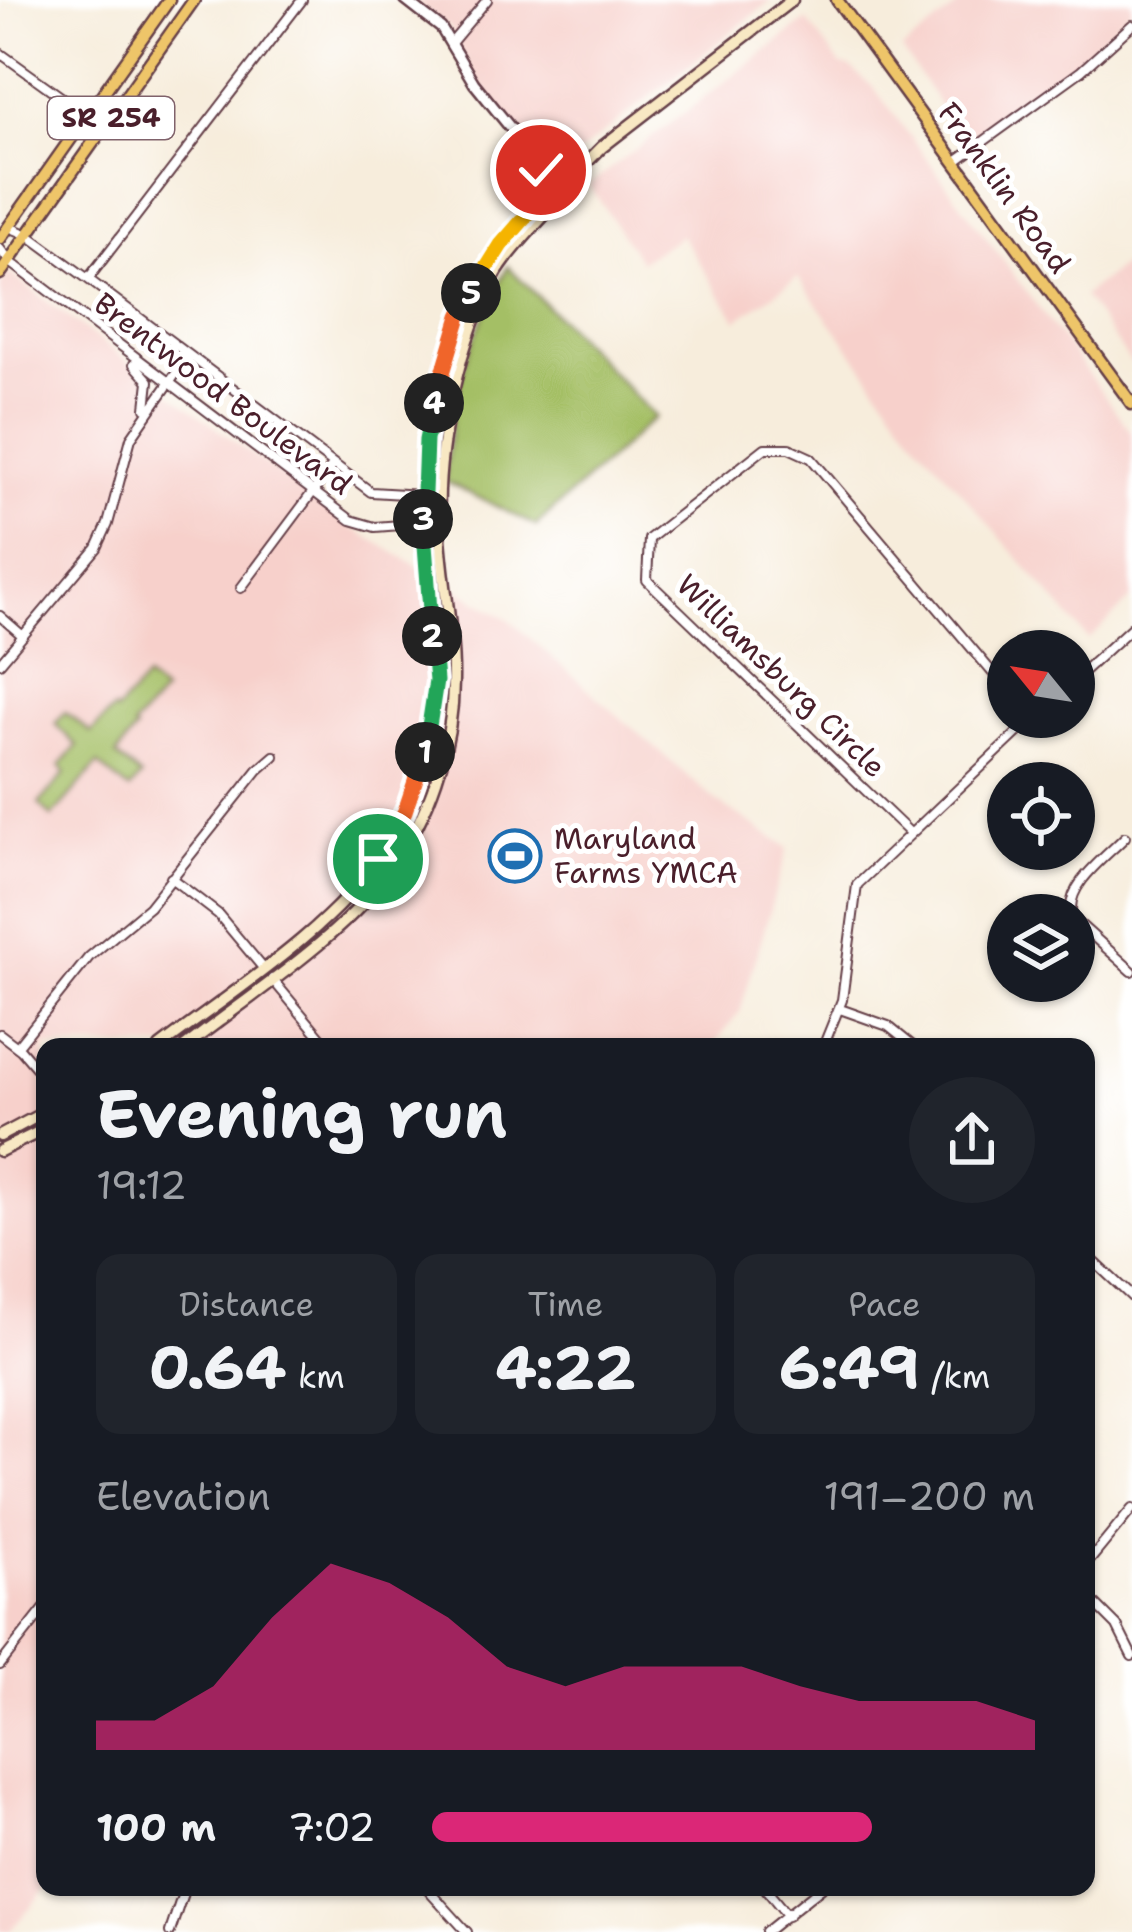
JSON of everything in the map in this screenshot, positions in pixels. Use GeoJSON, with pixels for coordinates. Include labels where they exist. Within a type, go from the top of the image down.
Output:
{"type":"FeatureCollection","features":[{"type":"Feature","properties":{"kind":"main road","name":"SR 254"},"geometry":{"type":"LineString","coordinates":[[0,239],[169,0]]}},
{"type":"Feature","properties":{"kind":"main road","name":"SR 254"},"geometry":{"type":"LineString","coordinates":[[0,274],[194,0]]}},
{"type":"Feature","properties":{"kind":"main road"},"geometry":{"type":"LineString","coordinates":[[195,1038],[359,883],[405,811],[428,739],[435,667],[423,523],[426,440],[460,316],[501,245],[541,199],[555,194],[602,148],[792,0]]}},
{"type":"Feature","properties":{"kind":"main road","name":"Franklin Road"},"geometry":{"type":"LineString","coordinates":[[837,0],[1132,404]]}},
{"type":"Feature","properties":{"kind":"main road"},"geometry":{"type":"LineString","coordinates":[[173,1038],[324,940],[373,895],[420,819],[446,743],[452,667],[438,496],[455,383],[496,273],[550,209],[555,194]]}},
{"type":"Feature","properties":{"kind":"main road"},"geometry":{"type":"LineString","coordinates":[[460,316],[476,322]]}},
{"type":"Feature","properties":{"kind":"main road"},"geometry":{"type":"LineString","coordinates":[[435,667],[452,667]]}},
{"type":"Feature","properties":{"kind":"main road"},"geometry":{"type":"LineString","coordinates":[[428,739],[446,743]]}},
{"type":"Feature","properties":{"kind":"main road"},"geometry":{"type":"LineString","coordinates":[[359,883],[373,895]]}},
{"type":"Feature","properties":{"kind":"main road"},"geometry":{"type":"LineString","coordinates":[[0,1136],[36,1117]]}},
{"type":"Feature","properties":{"kind":"main road"},"geometry":{"type":"LineString","coordinates":[[0,1151],[36,1134]]}},
{"type":"Feature","properties":{"kind":"street"},"geometry":{"type":"LineString","coordinates":[[88,279],[302,0]]}},
{"type":"Feature","properties":{"kind":"street"},"geometry":{"type":"LineString","coordinates":[[405,0],[452,42],[478,89],[555,194]]}},
{"type":"Feature","properties":{"kind":"street"},"geometry":{"type":"LineString","coordinates":[[452,42],[487,0]]}},
{"type":"Feature","properties":{"kind":"street"},"geometry":{"type":"LineString","coordinates":[[955,162],[1073,77],[1132,25]]}},
{"type":"Feature","properties":{"kind":"street"},"geometry":{"type":"LineString","coordinates":[[0,53],[104,128]]}},
{"type":"Feature","properties":{"kind":"street","name":"Brentwood Boulevard"},"geometry":{"type":"LineString","coordinates":[[9,227],[28,235],[371,492],[438,496]]}},
{"type":"Feature","properties":{"kind":"street","name":"Brentwood Boulevard"},"geometry":{"type":"LineString","coordinates":[[0,249],[126,353],[351,520],[375,526],[439,522]]}},
{"type":"Feature","properties":{"kind":"street"},"geometry":{"type":"LineString","coordinates":[[126,353],[149,381],[143,417]]}},
{"type":"Feature","properties":{"kind":"street"},"geometry":{"type":"LineString","coordinates":[[0,663],[101,542],[127,449],[143,417],[188,356]]}},
{"type":"Feature","properties":{"kind":"street","name":"Williamsburg Circle"},"geometry":{"type":"LineString","coordinates":[[910,833],[647,580],[649,538],[765,448],[789,448],[811,458],[987,666]]}},
{"type":"Feature","properties":{"kind":"street"},"geometry":{"type":"LineString","coordinates":[[241,588],[333,465]]}},
{"type":"Feature","properties":{"kind":"street"},"geometry":{"type":"LineString","coordinates":[[0,616],[23,636]]}},
{"type":"Feature","properties":{"kind":"street"},"geometry":{"type":"LineString","coordinates":[[1095,661],[1132,627]]}},
{"type":"Feature","properties":{"kind":"street"},"geometry":{"type":"LineString","coordinates":[[827,1038],[840,1009],[857,885],[1011,738]]}},
{"type":"Feature","properties":{"kind":"street"},"geometry":{"type":"LineString","coordinates":[[17,1047],[89,957],[122,933],[274,756]]}},
{"type":"Feature","properties":{"kind":"street"},"geometry":{"type":"LineString","coordinates":[[1072,894],[1125,836]]}},
{"type":"Feature","properties":{"kind":"street"},"geometry":{"type":"LineString","coordinates":[[171,878],[218,914],[321,1038]]}},
{"type":"Feature","properties":{"kind":"street"},"geometry":{"type":"LineString","coordinates":[[1095,937],[1132,971]]}},
{"type":"Feature","properties":{"kind":"street"},"geometry":{"type":"LineString","coordinates":[[840,1009],[888,1026],[903,1038]]}},
{"type":"Feature","properties":{"kind":"street"},"geometry":{"type":"LineString","coordinates":[[0,1034],[36,1068]]}},
{"type":"Feature","properties":{"kind":"street"},"geometry":{"type":"LineString","coordinates":[[1095,1263],[1132,1298]]}},
{"type":"Feature","properties":{"kind":"street"},"geometry":{"type":"LineString","coordinates":[[1095,1554],[1132,1509]]}},
{"type":"Feature","properties":{"kind":"street"},"geometry":{"type":"LineString","coordinates":[[1095,1604],[1117,1626],[1132,1656]]}},
{"type":"Feature","properties":{"kind":"street"},"geometry":{"type":"LineString","coordinates":[[0,1665],[36,1619]]}},
{"type":"Feature","properties":{"kind":"street"},"geometry":{"type":"LineString","coordinates":[[170,1932],[182,1896]]}},
{"type":"Feature","properties":{"kind":"street"},"geometry":{"type":"LineString","coordinates":[[435,1896],[467,1932]]}},
{"type":"Feature","properties":{"kind":"street"},"geometry":{"type":"LineString","coordinates":[[771,1896],[788,1916]]}},
{"type":"Feature","properties":{"kind":"street"},"geometry":{"type":"LineString","coordinates":[[766,1932],[811,1896]]}},
{"type":"Feature","properties":{"kind":"shaded area"},"geometry":{"type":"Polygon","coordinates":[[[413,0],[772,0],[553,169],[545,167],[479,84],[450,28],[413,0]]]}},
{"type":"Feature","properties":{"kind":"shaded area"},"geometry":{"type":"Polygon","coordinates":[[[953,0],[1132,0],[1132,9],[1063,73],[964,141],[902,50],[957,7],[953,0]]]}},
{"type":"Feature","properties":{"kind":"shaded area"},"geometry":{"type":"Polygon","coordinates":[[[807,20],[841,66],[850,67],[875,89],[1132,433],[1132,598],[1095,634],[1095,630],[1080,630],[915,438],[798,277],[737,320],[681,235],[640,261],[589,185],[807,20]]]}},
{"type":"Feature","properties":{"kind":"shaded area"},"geometry":{"type":"Polygon","coordinates":[[[1132,258],[1132,365],[1083,296],[1132,258]]]}},
{"type":"Feature","properties":{"kind":"shaded area"},"geometry":{"type":"Polygon","coordinates":[[[8,272],[344,523],[508,619],[715,800],[788,848],[740,1012],[719,1038],[36,1038],[36,1896],[40,1896],[9,1932],[0,1932],[0,284],[8,272]]]}},
{"type":"Feature","properties":{"kind":"green space"},"geometry":{"type":"Polygon","coordinates":[[[508,266],[655,417],[536,526],[445,481],[463,369],[508,266]]]}},
{"type":"Feature","properties":{"kind":"green space"},"geometry":{"type":"Polygon","coordinates":[[[146,679],[163,693],[133,727],[116,756],[141,777],[129,790],[98,764],[52,817],[39,804],[66,773],[60,766],[77,746],[55,724],[65,712],[91,733],[146,679]]]}},
{"type":"Feature","properties":{"kind":"place","name":"Maryland Farms YMCA"},"geometry":{"type":"Point","coordinates":[515,856]}},
{"type":"Feature","properties":{"kind":"route"},"geometry":{"type":"LineString","coordinates":[[378,859],[405,811],[424,760],[433,717],[436,681],[422,497],[426,440],[440,376],[460,316],[487,265],[541,199],[551,198],[560,189],[541,170]]}}]}
